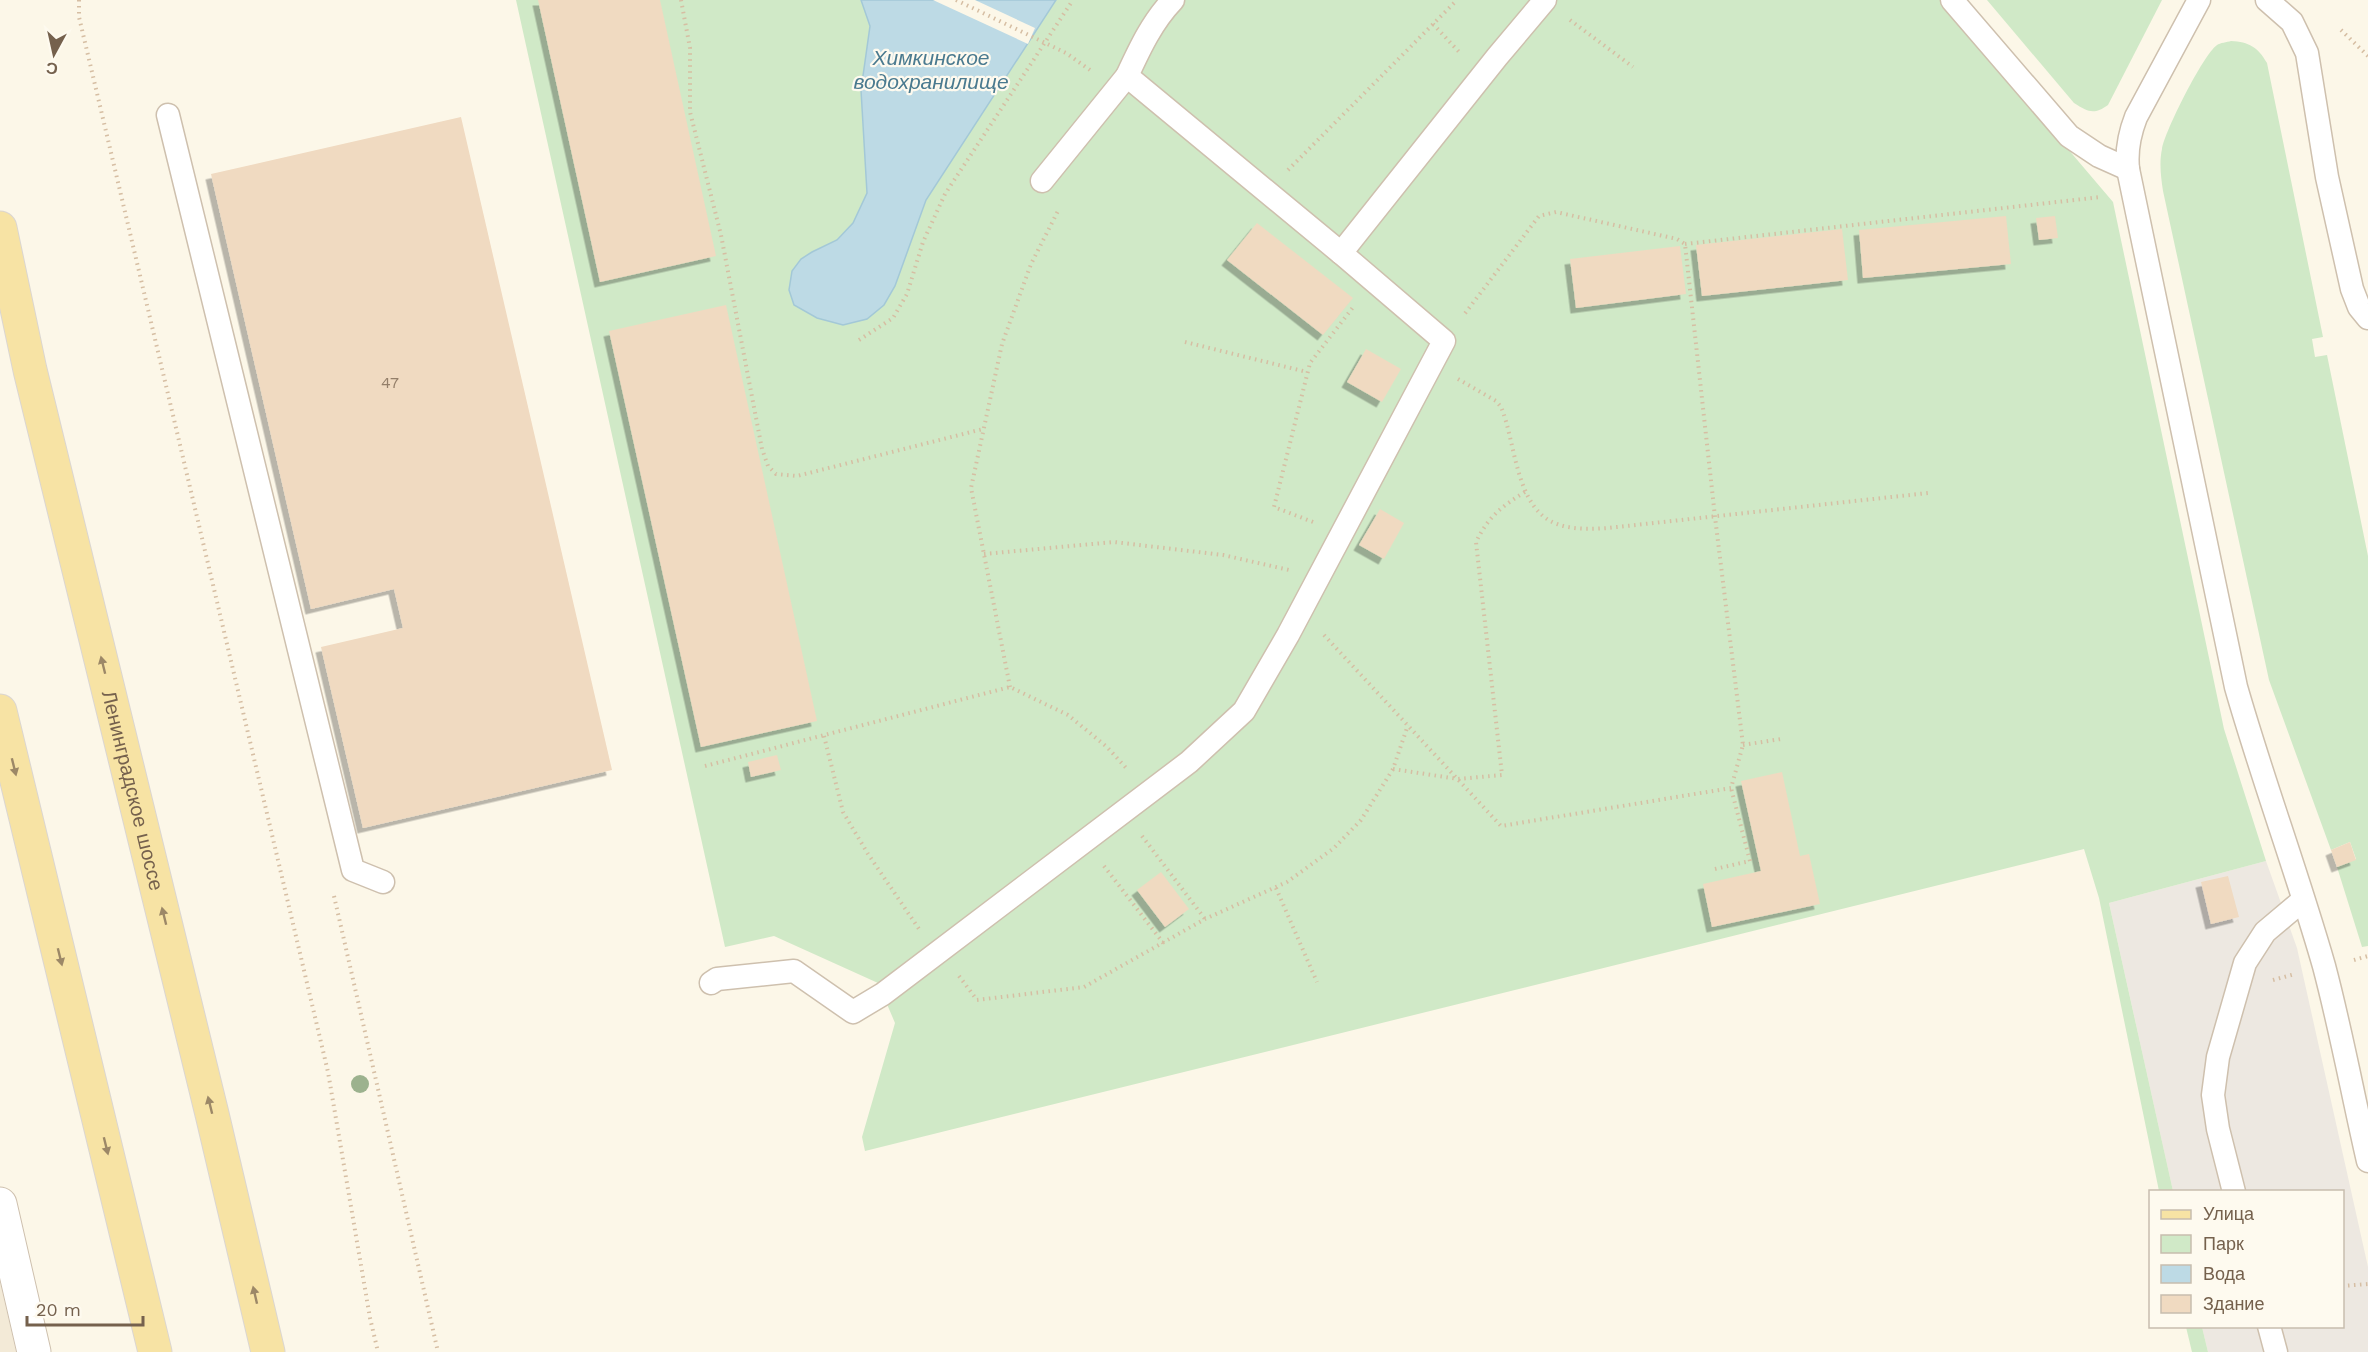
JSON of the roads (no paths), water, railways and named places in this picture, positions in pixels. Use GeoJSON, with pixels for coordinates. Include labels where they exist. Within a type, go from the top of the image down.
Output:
{"type":"FeatureCollection","features":[{"type":"Feature","properties":{"kind":"main road","name":"Ленинградское шоссе"},"geometry":{"type":"LineString","coordinates":[[0,228],[30,370],[268,1352]]}},
{"type":"Feature","properties":{"kind":"main road"},"geometry":{"type":"LineString","coordinates":[[0,711],[155,1352]]}},
{"type":"Feature","properties":{"kind":"street"},"geometry":{"type":"LineString","coordinates":[[0,1204],[34,1352]]}},
{"type":"Feature","properties":{"kind":"lane"},"geometry":{"type":"LineString","coordinates":[[1042,181],[1126,76],[1147,34],[1173,0]]}},
{"type":"Feature","properties":{"kind":"lane"},"geometry":{"type":"LineString","coordinates":[[1341,253],[1545,0]]}},
{"type":"Feature","properties":{"kind":"lane"},"geometry":{"type":"LineString","coordinates":[[1952,0],[2069,136],[2099,156],[2128,169]]}},
{"type":"Feature","properties":{"kind":"lane"},"geometry":{"type":"LineString","coordinates":[[2199,0],[2133,126],[2126,152],[2128,169],[2236,687],[2255,755],[2324,967],[2368,1161]]}},
{"type":"Feature","properties":{"kind":"lane"},"geometry":{"type":"LineString","coordinates":[[2266,0],[2292,22],[2307,53],[2327,177],[2352,289],[2359,307],[2368,318]]}},
{"type":"Feature","properties":{"kind":"lane"},"geometry":{"type":"LineString","coordinates":[[711,983],[717,979],[794,971],[853,1012],[883,994],[1189,762],[1244,711],[1316,583],[1444,341],[1126,76]]}},
{"type":"Feature","properties":{"kind":"lane"},"geometry":{"type":"LineString","coordinates":[[168,115],[352,870],[383,882]]}},
{"type":"Feature","properties":{"kind":"lane"},"geometry":{"type":"LineString","coordinates":[[2234,1190],[2218,1129],[2213,1095],[2218,1057],[2245,963],[2265,932],[2303,900]]}},
{"type":"Feature","properties":{"kind":"lane"},"geometry":{"type":"LineString","coordinates":[[2270,1328],[2276,1352]]}},
{"type":"Feature","properties":{"kind":"water","name":"Химкинское водохранилище"},"geometry":{"type":"Polygon","coordinates":[[[861,0],[1056,0],[926,200],[895,286],[884,305],[867,319],[843,325],[817,318],[794,305],[789,290],[792,271],[801,259],[837,240],[853,223],[867,193],[861,90],[870,26],[861,0]]]}}]}
